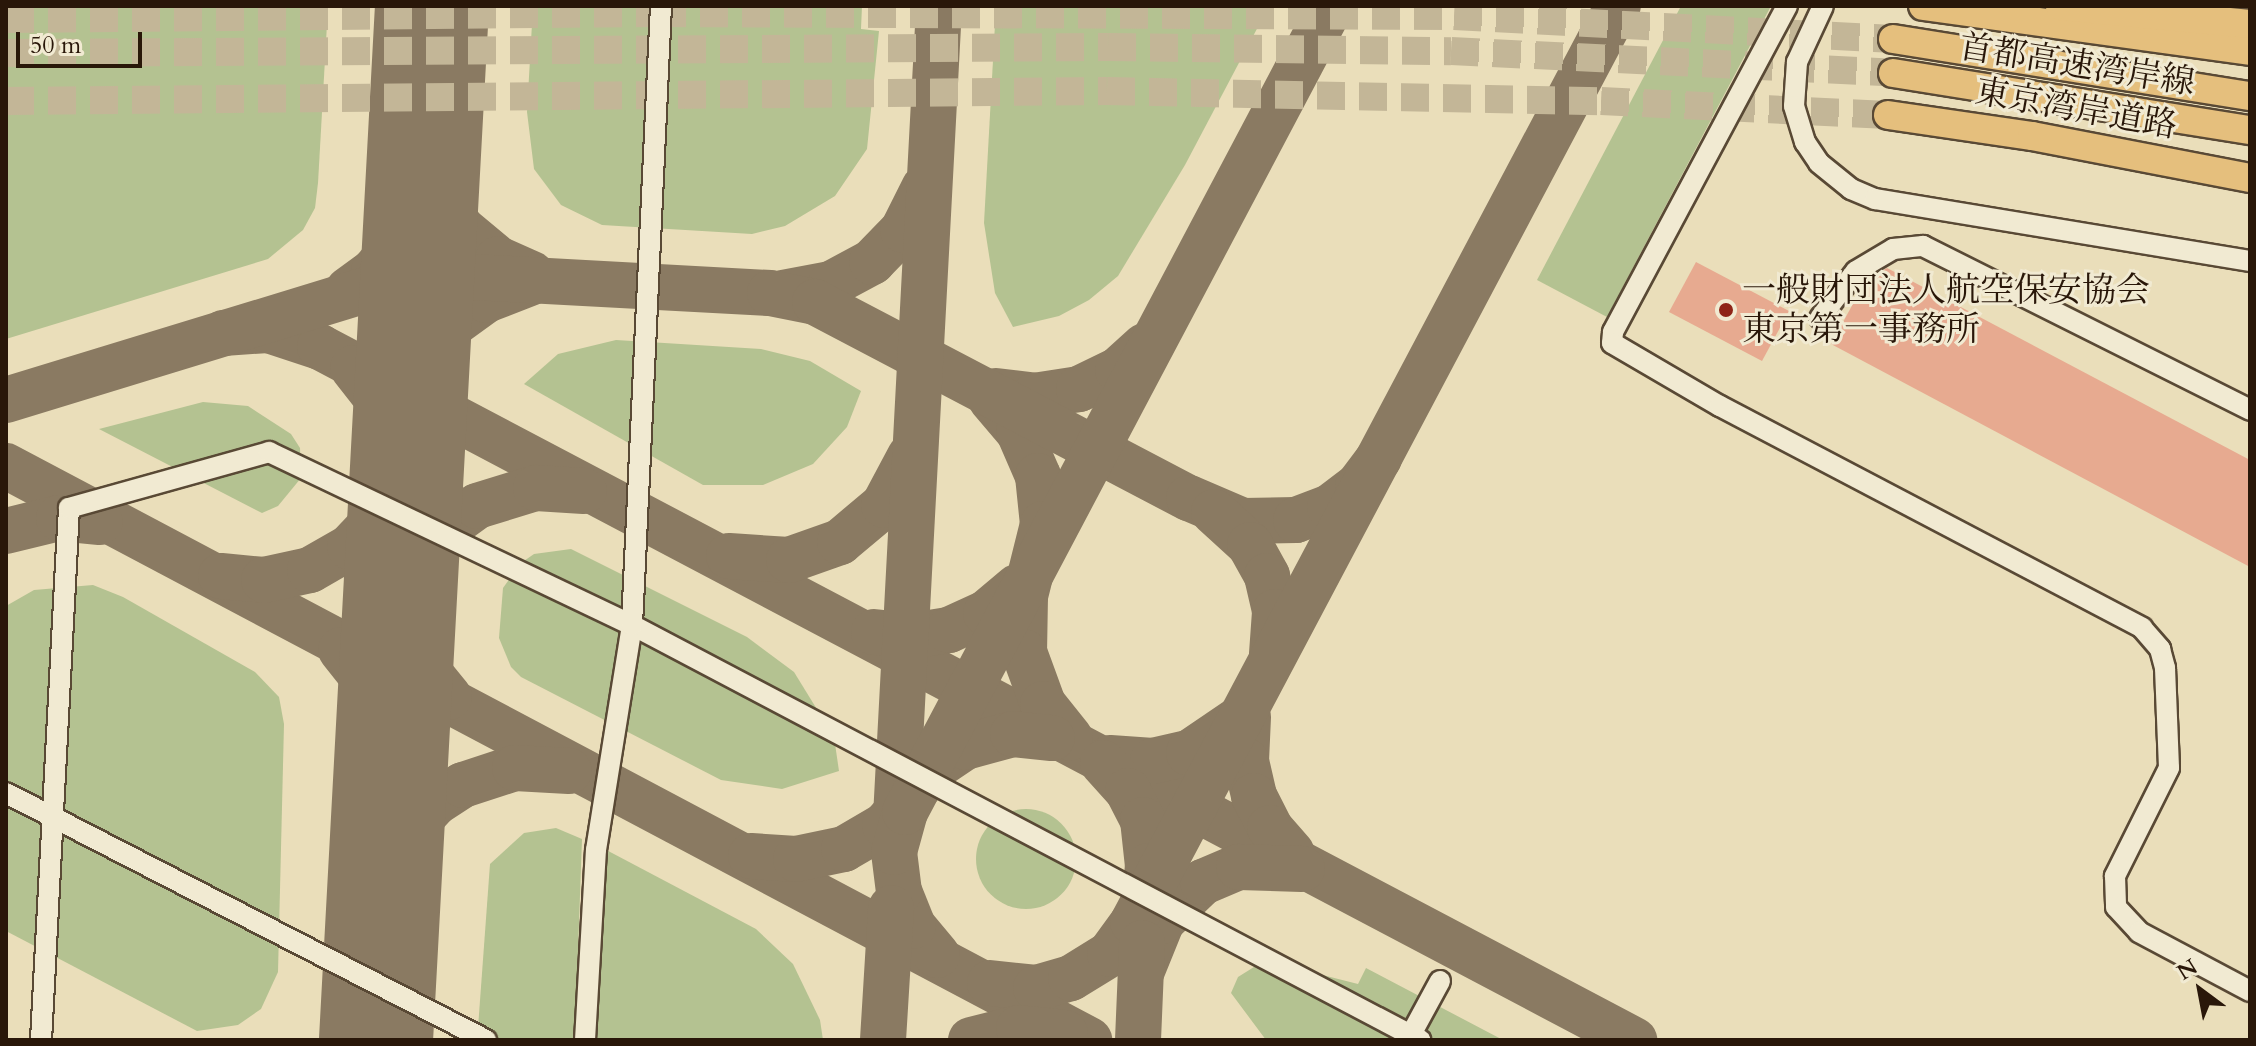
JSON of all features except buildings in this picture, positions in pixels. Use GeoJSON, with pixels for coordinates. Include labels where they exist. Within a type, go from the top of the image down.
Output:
{"type":"FeatureCollection","features":[{"type":"Feature","properties":{"kind":"highway"},"geometry":{"type":"LineString","coordinates":[[1933,6],[2250,51]]}},
{"type":"Feature","properties":{"kind":"highway"},"geometry":{"type":"LineString","coordinates":[[2060,6],[2250,24]]}},
{"type":"Feature","properties":{"kind":"highway","name":"首都高速湾岸線"},"geometry":{"type":"LineString","coordinates":[[1893,39],[2250,96]]}},
{"type":"Feature","properties":{"kind":"highway","name":"首都高速湾岸線"},"geometry":{"type":"LineString","coordinates":[[1893,73],[2250,130]]}},
{"type":"Feature","properties":{"kind":"highway","name":"東京湾岸道路"},"geometry":{"type":"LineString","coordinates":[[1888,115],[2130,154],[2250,178]]}},
{"type":"Feature","properties":{"kind":"highway"},"geometry":{"type":"LineString","coordinates":[[2130,154],[2250,190]]}},
{"type":"Feature","properties":{"kind":"street"},"geometry":{"type":"LineString","coordinates":[[585,1040],[596,850],[632,625],[661,6]]}},
{"type":"Feature","properties":{"kind":"street"},"geometry":{"type":"LineString","coordinates":[[1787,6],[1613,332],[1612,343],[1720,406],[2142,628],[2160,649],[2165,668],[2169,768],[2115,876],[2116,907],[2125,923],[2139,932],[2250,991]]}},
{"type":"Feature","properties":{"kind":"street"},"geometry":{"type":"LineString","coordinates":[[1823,6],[1797,62],[1794,106],[1805,142],[1819,163],[1851,189],[1875,199],[2250,261]]}},
{"type":"Feature","properties":{"kind":"street"},"geometry":{"type":"LineString","coordinates":[[1820,318],[1856,271],[1893,249],[1923,246],[2250,410]]}},
{"type":"Feature","properties":{"kind":"street"},"geometry":{"type":"LineString","coordinates":[[41,1040],[69,508],[269,452],[632,625],[1413,1038],[1440,981]]}},
{"type":"Feature","properties":{"kind":"street"},"geometry":{"type":"LineString","coordinates":[[6,793],[486,1040]]}},
{"type":"Feature","properties":{"kind":"green space"},"geometry":{"type":"Polygon","coordinates":[[[6,6],[328,6],[318,183],[315,208],[303,230],[268,259],[6,339],[6,6]]]}},
{"type":"Feature","properties":{"kind":"green space"},"geometry":{"type":"Polygon","coordinates":[[[533,6],[862,6],[861,29],[879,31],[867,149],[835,196],[785,226],[752,234],[602,225],[561,205],[534,169],[527,112],[533,6]]]}},
{"type":"Feature","properties":{"kind":"green space"},"geometry":{"type":"Polygon","coordinates":[[[996,6],[1269,6],[1185,165],[1118,276],[1089,300],[1059,316],[1013,327],[995,293],[984,223],[996,6]]]}},
{"type":"Feature","properties":{"kind":"green space"},"geometry":{"type":"Polygon","coordinates":[[[1681,6],[1771,6],[1607,317],[1537,280],[1681,6]]]}},
{"type":"Feature","properties":{"kind":"green space"},"geometry":{"type":"Polygon","coordinates":[[[616,340],[761,349],[810,361],[861,391],[847,427],[813,464],[763,485],[703,485],[524,384],[558,354],[616,340]]]}},
{"type":"Feature","properties":{"kind":"green space"},"geometry":{"type":"Polygon","coordinates":[[[203,402],[248,406],[291,434],[300,448],[301,478],[278,506],[262,513],[99,429],[203,402]]]}},
{"type":"Feature","properties":{"kind":"green space"},"geometry":{"type":"Polygon","coordinates":[[[571,549],[747,637],[794,672],[834,737],[839,771],[782,789],[721,780],[521,677],[511,667],[499,638],[503,588],[521,563],[534,554],[571,549]]]}},
{"type":"Feature","properties":{"kind":"green space"},"geometry":{"type":"Polygon","coordinates":[[[93,585],[123,597],[255,672],[279,697],[284,724],[278,972],[261,1009],[238,1025],[197,1031],[6,931],[6,606],[34,590],[93,585]]]}},
{"type":"Feature","properties":{"kind":"green space"},"geometry":{"type":"Polygon","coordinates":[[[1026,809],[1045,812],[1062,823],[1073,840],[1076,859],[1073,878],[1062,895],[1045,906],[1026,909],[1007,906],[990,895],[979,878],[976,859],[979,840],[990,823],[1007,812],[1026,809]]]}},
{"type":"Feature","properties":{"kind":"green space"},"geometry":{"type":"Polygon","coordinates":[[[556,828],[582,839],[575,1035],[572,1040],[498,1040],[478,1028],[490,864],[524,833],[556,828]]]}},
{"type":"Feature","properties":{"kind":"green space"},"geometry":{"type":"Polygon","coordinates":[[[595,844],[756,929],[793,964],[820,1020],[823,1040],[584,1040],[595,844]]]}},
{"type":"Feature","properties":{"kind":"green space"},"geometry":{"type":"Polygon","coordinates":[[[1275,963],[1358,984],[1366,968],[1503,1040],[1266,1040],[1231,993],[1238,977],[1254,967],[1275,963]]]}},
{"type":"Feature","properties":{"kind":"taxiway"},"geometry":{"type":"LineString","coordinates":[[896,817],[939,6]]}},
{"type":"Feature","properties":{"kind":"taxiway"},"geometry":{"type":"LineString","coordinates":[[937,955],[913,926],[899,892],[894,852],[905,812],[1331,6]]}},
{"type":"Feature","properties":{"kind":"taxiway"},"geometry":{"type":"LineString","coordinates":[[990,983],[1036,988],[1071,978],[1110,954],[1133,922],[1618,6]]}},
{"type":"Feature","properties":{"kind":"taxiway"},"geometry":{"type":"LineString","coordinates":[[425,142],[436,188],[461,228],[498,259],[532,274]]}},
{"type":"Feature","properties":{"kind":"taxiway"},"geometry":{"type":"LineString","coordinates":[[348,290],[374,271],[402,237],[423,181]]}},
{"type":"Feature","properties":{"kind":"taxiway"},"geometry":{"type":"LineString","coordinates":[[782,293],[831,284],[872,262],[903,230],[924,188]]}},
{"type":"Feature","properties":{"kind":"taxiway"},"geometry":{"type":"LineString","coordinates":[[6,400],[418,274],[770,293],[815,302],[1189,498],[1243,521],[1296,520],[1330,507],[1358,486],[1379,458]]}},
{"type":"Feature","properties":{"kind":"taxiway"},"geometry":{"type":"LineString","coordinates":[[411,395],[446,329],[486,300],[530,283]]}},
{"type":"Feature","properties":{"kind":"taxiway"},"geometry":{"type":"LineString","coordinates":[[223,333],[268,330],[320,347],[1634,1040]]}},
{"type":"Feature","properties":{"kind":"taxiway"},"geometry":{"type":"LineString","coordinates":[[996,391],[1034,396],[1079,389],[1118,370],[1145,346]]}},
{"type":"Feature","properties":{"kind":"taxiway"},"geometry":{"type":"LineString","coordinates":[[221,576],[264,580],[310,570],[350,547],[382,513],[405,460],[382,405],[353,368]]}},
{"type":"Feature","properties":{"kind":"taxiway"},"geometry":{"type":"LineString","coordinates":[[991,399],[1019,432],[1038,476],[1043,524],[1025,596],[1024,652],[1043,704],[1070,738]]}},
{"type":"Feature","properties":{"kind":"taxiway"},"geometry":{"type":"LineString","coordinates":[[729,556],[789,560],[840,542],[884,505],[910,456]]}},
{"type":"Feature","properties":{"kind":"taxiway"},"geometry":{"type":"LineString","coordinates":[[6,466],[1089,1040]]}},
{"type":"Feature","properties":{"kind":"taxiway"},"geometry":{"type":"LineString","coordinates":[[449,697],[423,665],[404,620],[401,601],[414,570],[447,528],[477,506],[536,488],[584,491]]}},
{"type":"Feature","properties":{"kind":"taxiway"},"geometry":{"type":"LineString","coordinates":[[1214,512],[1250,545],[1267,576],[1275,612],[1272,654]]}},
{"type":"Feature","properties":{"kind":"taxiway"},"geometry":{"type":"LineString","coordinates":[[6,531],[59,518],[100,522]]}},
{"type":"Feature","properties":{"kind":"taxiway"},"geometry":{"type":"LineString","coordinates":[[874,632],[911,636],[949,630],[986,613],[1017,587]]}},
{"type":"Feature","properties":{"kind":"taxiway"},"geometry":{"type":"LineString","coordinates":[[341,650],[372,689],[392,750]]}},
{"type":"Feature","properties":{"kind":"taxiway"},"geometry":{"type":"LineString","coordinates":[[1110,758],[1153,761],[1189,753],[1242,717]]}},
{"type":"Feature","properties":{"kind":"taxiway"},"geometry":{"type":"LineString","coordinates":[[1248,717],[1246,761],[1254,796],[1270,828],[1292,853]]}},
{"type":"Feature","properties":{"kind":"taxiway"},"geometry":{"type":"LineString","coordinates":[[751,856],[796,859],[844,849],[885,825],[937,766],[965,747],[1013,734],[1052,738]]}},
{"type":"Feature","properties":{"kind":"taxiway"},"geometry":{"type":"LineString","coordinates":[[1103,763],[1128,791],[1143,820],[1148,866],[1145,894]]}},
{"type":"Feature","properties":{"kind":"taxiway"},"geometry":{"type":"LineString","coordinates":[[385,884],[411,829],[435,803],[463,785],[515,768],[569,771]]}},
{"type":"Feature","properties":{"kind":"taxiway"},"geometry":{"type":"LineString","coordinates":[[1141,973],[1162,921],[1203,882],[1239,867],[1302,869]]}},
{"type":"Feature","properties":{"kind":"taxiway"},"geometry":{"type":"LineString","coordinates":[[883,1040],[891,908]]}},
{"type":"Feature","properties":{"kind":"taxiway"},"geometry":{"type":"LineString","coordinates":[[1138,1040],[1142,943]]}},
{"type":"Feature","properties":{"kind":"taxiway"},"geometry":{"type":"LineString","coordinates":[[971,1040],[1019,1028],[1065,1033]]}},
{"type":"Feature","properties":{"kind":"runway"},"geometry":{"type":"LineString","coordinates":[[376,1040],[432,6]]}},
{"type":"Feature","properties":{"kind":"tunnel"},"geometry":{"type":"LineString","coordinates":[[6,19],[658,13],[1454,16],[1893,39]]}},
{"type":"Feature","properties":{"kind":"tunnel"},"geometry":{"type":"LineString","coordinates":[[6,53],[1108,47],[1451,51],[1893,73]]}},
{"type":"Feature","properties":{"kind":"tunnel"},"geometry":{"type":"LineString","coordinates":[[6,101],[1107,91],[1601,101],[1888,115]]}},
{"type":"Feature","properties":{"kind":"place","name":"一般財団法人航空保安協会 東京第一事務所"},"geometry":{"type":"Point","coordinates":[1726,310]}}]}
